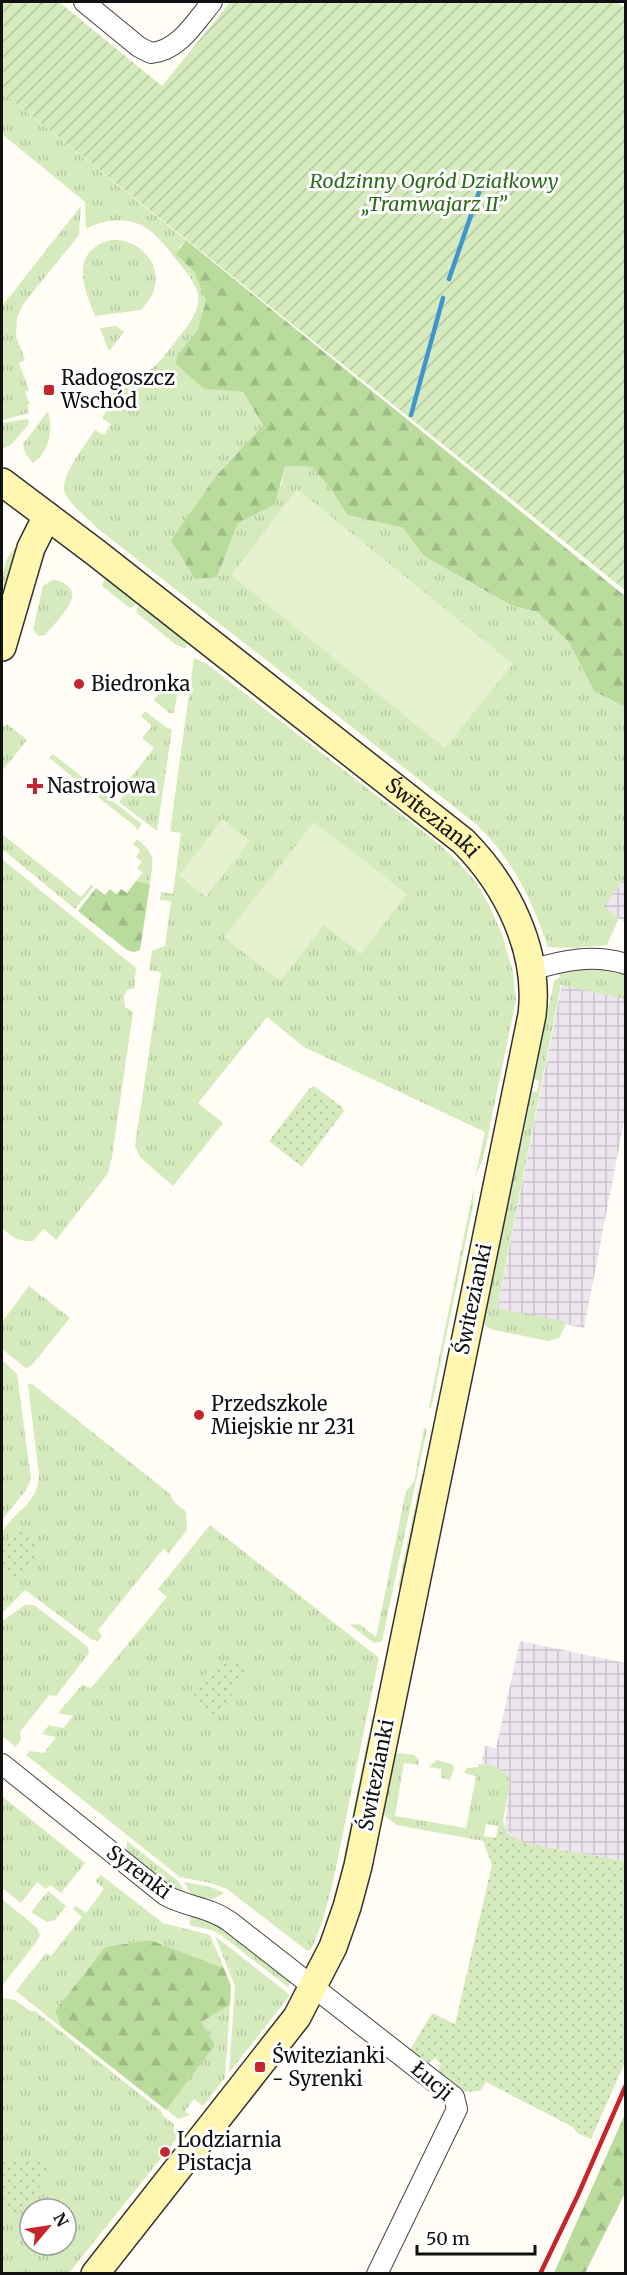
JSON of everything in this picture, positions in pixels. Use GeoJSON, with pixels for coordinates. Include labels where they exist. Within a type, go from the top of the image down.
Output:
{"type":"FeatureCollection","features":[{"type":"Feature","properties":{"kind":"street"},"geometry":{"type":"LineString","coordinates":[[84,2],[139,47],[152,53],[167,49],[181,39],[212,2]]}},
{"type":"Feature","properties":{"kind":"street","name":"Świtezianki"},"geometry":{"type":"LineString","coordinates":[[2,482],[463,841],[484,863],[502,890],[516,921],[532,970],[534,990],[532,1015],[358,1866],[338,1936],[315,1986],[288,2030],[95,2274]]}},
{"type":"Feature","properties":{"kind":"street"},"geometry":{"type":"LineString","coordinates":[[2,647],[31,548],[47,516]]}},
{"type":"Feature","properties":{"kind":"street"},"geometry":{"type":"LineString","coordinates":[[532,970],[551,964],[600,958],[626,964]]}},
{"type":"Feature","properties":{"kind":"street","name":"Syrenki"},"geometry":{"type":"LineString","coordinates":[[2,1764],[165,1895],[211,1910],[222,1916],[315,1986]]}},
{"type":"Feature","properties":{"kind":"street","name":"Łucji"},"geometry":{"type":"LineString","coordinates":[[315,1986],[447,2090],[457,2103],[453,2118],[376,2274]]}},
{"type":"Feature","properties":{"kind":"shaded area"},"geometry":{"type":"Polygon","coordinates":[[[625,878],[625,923],[603,906],[625,878]]]}},
{"type":"Feature","properties":{"kind":"shaded area"},"geometry":{"type":"Polygon","coordinates":[[[562,984],[625,999],[625,1117],[584,1328],[497,1309],[562,984]]]}},
{"type":"Feature","properties":{"kind":"shaded area"},"geometry":{"type":"Polygon","coordinates":[[[520,1641],[625,1663],[625,1861],[524,1843],[515,1839],[505,1828],[509,1778],[495,1767],[482,1763],[485,1746],[496,1748],[520,1641]]]}},
{"type":"Feature","properties":{"kind":"green space","name":"Rodzinny Ogród Działkowy „Tramwajarz II”"},"geometry":{"type":"Polygon","coordinates":[[[2,2],[59,2],[162,86],[230,2],[617,2],[625,8],[625,590],[2,92],[2,2]]]}},
{"type":"Feature","properties":{"kind":"green space"},"geometry":{"type":"Polygon","coordinates":[[[2,92],[186,240],[179,247],[181,259],[194,272],[206,301],[197,331],[177,355],[204,389],[243,392],[263,425],[216,476],[171,540],[217,577],[238,523],[254,513],[281,485],[285,466],[312,467],[331,489],[347,515],[403,528],[424,556],[509,605],[537,612],[568,641],[594,691],[625,707],[625,878],[604,906],[619,918],[607,945],[575,948],[548,947],[520,881],[500,851],[476,824],[97,528],[68,498],[64,487],[74,461],[95,430],[104,435],[111,424],[102,418],[113,400],[109,397],[123,384],[151,369],[162,358],[193,317],[197,308],[197,292],[187,273],[170,251],[147,228],[121,220],[103,222],[86,229],[85,202],[2,134],[2,92]]]}},
{"type":"Feature","properties":{"kind":"green space"},"geometry":{"type":"Polygon","coordinates":[[[81,206],[79,235],[24,303],[17,317],[16,336],[25,360],[19,363],[29,390],[25,392],[30,404],[27,405],[29,413],[2,420],[2,306],[81,206]]]}},
{"type":"Feature","properties":{"kind":"green space"},"geometry":{"type":"Polygon","coordinates":[[[111,240],[129,243],[144,252],[154,267],[156,276],[154,289],[150,299],[141,310],[95,316],[84,283],[84,262],[89,253],[111,240]]]}},
{"type":"Feature","properties":{"kind":"green space"},"geometry":{"type":"Polygon","coordinates":[[[186,240],[625,596],[625,707],[594,691],[568,641],[537,612],[510,605],[424,556],[403,528],[347,515],[331,489],[312,467],[285,466],[275,504],[238,523],[217,577],[195,579],[171,540],[216,476],[263,425],[243,392],[204,389],[176,364],[177,355],[197,331],[206,301],[194,272],[176,254],[186,240]]]}},
{"type":"Feature","properties":{"kind":"green space"},"geometry":{"type":"Polygon","coordinates":[[[116,326],[124,332],[109,351],[100,328],[116,326]]]}},
{"type":"Feature","properties":{"kind":"green space"},"geometry":{"type":"Polygon","coordinates":[[[48,411],[49,440],[39,458],[33,463],[25,453],[23,444],[48,411]]]}},
{"type":"Feature","properties":{"kind":"green space"},"geometry":{"type":"Polygon","coordinates":[[[27,419],[29,424],[12,444],[2,449],[2,423],[27,419]]]}},
{"type":"Feature","properties":{"kind":"green space"},"geometry":{"type":"Polygon","coordinates":[[[297,489],[513,664],[445,748],[231,575],[297,489]]]}},
{"type":"Feature","properties":{"kind":"green space"},"geometry":{"type":"Polygon","coordinates":[[[16,547],[2,608],[5,567],[7,559],[16,547]]]}},
{"type":"Feature","properties":{"kind":"green space"},"geometry":{"type":"Polygon","coordinates":[[[105,578],[137,603],[130,608],[102,586],[105,578]]]}},
{"type":"Feature","properties":{"kind":"green space"},"geometry":{"type":"Polygon","coordinates":[[[52,580],[60,581],[67,586],[72,596],[69,605],[59,619],[45,635],[38,636],[33,629],[43,586],[52,580]]]}},
{"type":"Feature","properties":{"kind":"green space"},"geometry":{"type":"Polygon","coordinates":[[[143,601],[187,636],[186,649],[175,644],[137,613],[136,610],[143,601]]]}},
{"type":"Feature","properties":{"kind":"green space"},"geometry":{"type":"Polygon","coordinates":[[[194,658],[207,664],[439,844],[475,881],[489,905],[502,934],[513,972],[516,1000],[483,1159],[475,1177],[485,1132],[304,1047],[267,1017],[198,1103],[223,1123],[173,1186],[140,1157],[135,1146],[161,972],[149,970],[152,951],[165,946],[171,901],[160,900],[161,892],[173,894],[181,833],[170,831],[194,658]]]}},
{"type":"Feature","properties":{"kind":"green space"},"geometry":{"type":"Polygon","coordinates":[[[171,678],[178,689],[174,713],[169,713],[154,700],[171,678]]]}},
{"type":"Feature","properties":{"kind":"green space"},"geometry":{"type":"Polygon","coordinates":[[[145,711],[167,728],[172,729],[157,831],[119,802],[129,789],[125,785],[154,748],[142,738],[152,726],[141,716],[145,711]]]}},
{"type":"Feature","properties":{"kind":"green space"},"geometry":{"type":"Polygon","coordinates":[[[7,724],[27,740],[2,771],[2,727],[7,724]]]}},
{"type":"Feature","properties":{"kind":"green space"},"geometry":{"type":"Polygon","coordinates":[[[53,754],[142,824],[137,831],[136,827],[49,758],[53,754]]]}},
{"type":"Feature","properties":{"kind":"green space"},"geometry":{"type":"Polygon","coordinates":[[[222,819],[250,841],[206,897],[179,876],[222,819]]]}},
{"type":"Feature","properties":{"kind":"green space"},"geometry":{"type":"Polygon","coordinates":[[[314,822],[407,894],[361,954],[324,925],[280,981],[224,937],[314,822]]]}},
{"type":"Feature","properties":{"kind":"green space"},"geometry":{"type":"Polygon","coordinates":[[[2,834],[81,897],[91,885],[94,886],[75,909],[2,849],[2,834]]]}},
{"type":"Feature","properties":{"kind":"green space"},"geometry":{"type":"Polygon","coordinates":[[[137,839],[151,854],[150,884],[136,881],[143,873],[137,868],[142,862],[136,857],[140,850],[133,844],[137,839]]]}},
{"type":"Feature","properties":{"kind":"green space"},"geometry":{"type":"Polygon","coordinates":[[[2,859],[136,968],[134,988],[127,990],[124,996],[125,1007],[133,1012],[108,1173],[56,1240],[44,1229],[33,1241],[24,1241],[2,1228],[2,859]]]}},
{"type":"Feature","properties":{"kind":"green space"},"geometry":{"type":"Polygon","coordinates":[[[136,881],[150,884],[140,950],[134,952],[127,950],[78,911],[96,888],[105,895],[110,889],[116,894],[121,889],[127,893],[136,881]]]}},
{"type":"Feature","properties":{"kind":"green space"},"geometry":{"type":"Polygon","coordinates":[[[596,966],[625,973],[625,999],[561,985],[497,1308],[567,1322],[559,1338],[548,1341],[490,1329],[482,1323],[516,1141],[522,1142],[532,1091],[537,1092],[539,1081],[534,1079],[554,981],[560,977],[558,972],[596,966]]]}},
{"type":"Feature","properties":{"kind":"green space"},"geometry":{"type":"Polygon","coordinates":[[[314,1086],[344,1111],[302,1167],[269,1141],[310,1088],[314,1086]]]}},
{"type":"Feature","properties":{"kind":"green space"},"geometry":{"type":"Polygon","coordinates":[[[474,1187],[473,1206],[431,1409],[429,1407],[474,1187]]]}},
{"type":"Feature","properties":{"kind":"green space"},"geometry":{"type":"Polygon","coordinates":[[[29,1286],[70,1318],[32,1365],[26,1368],[2,1349],[2,1322],[29,1286]]]}},
{"type":"Feature","properties":{"kind":"green space"},"geometry":{"type":"Polygon","coordinates":[[[2,1360],[17,1374],[31,1479],[26,1490],[2,1520],[2,1360]]]}},
{"type":"Feature","properties":{"kind":"green space"},"geometry":{"type":"Polygon","coordinates":[[[28,1384],[32,1384],[170,1494],[174,1502],[186,1512],[187,1530],[168,1554],[164,1548],[98,1630],[102,1637],[97,1641],[91,1639],[25,1590],[2,1613],[2,1533],[30,1500],[38,1485],[39,1475],[28,1384]]]}},
{"type":"Feature","properties":{"kind":"green space"},"geometry":{"type":"Polygon","coordinates":[[[424,1428],[427,1429],[382,1641],[374,1643],[350,1625],[359,1624],[376,1637],[406,1491],[414,1482],[424,1428]]]}},
{"type":"Feature","properties":{"kind":"green space"},"geometry":{"type":"Polygon","coordinates":[[[422,1473],[428,1479],[406,1585],[398,1587],[422,1473]]]}},
{"type":"Feature","properties":{"kind":"green space"},"geometry":{"type":"Polygon","coordinates":[[[210,1525],[379,1658],[332,1886],[322,1923],[311,1950],[306,1950],[227,1889],[211,1883],[180,1877],[26,1755],[30,1751],[44,1753],[56,1737],[42,1734],[49,1725],[63,1728],[73,1716],[58,1713],[82,1685],[91,1688],[167,1597],[158,1589],[210,1525]]]}},
{"type":"Feature","properties":{"kind":"green space"},"geometry":{"type":"Polygon","coordinates":[[[17,1529],[35,1542],[37,1558],[18,1583],[2,1571],[2,1547],[17,1529]]]}},
{"type":"Feature","properties":{"kind":"green space"},"geometry":{"type":"Polygon","coordinates":[[[25,1605],[34,1605],[87,1646],[89,1653],[56,1696],[49,1695],[20,1732],[21,1739],[16,1747],[2,1736],[2,1621],[25,1605]]]}},
{"type":"Feature","properties":{"kind":"green space"},"geometry":{"type":"Polygon","coordinates":[[[220,1661],[240,1664],[250,1672],[217,1713],[206,1713],[199,1708],[192,1688],[220,1661]]]}},
{"type":"Feature","properties":{"kind":"green space"},"geometry":{"type":"Polygon","coordinates":[[[372,1718],[378,1722],[348,1868],[329,1932],[312,1960],[324,1935],[340,1876],[372,1718]]]}},
{"type":"Feature","properties":{"kind":"green space"},"geometry":{"type":"Polygon","coordinates":[[[399,1753],[414,1755],[419,1760],[418,1765],[404,1763],[395,1816],[466,1828],[476,1776],[464,1773],[467,1768],[484,1764],[502,1770],[510,1782],[503,1821],[498,1826],[486,1824],[483,1841],[397,1825],[381,1810],[392,1756],[399,1753]]]}},
{"type":"Feature","properties":{"kind":"green space"},"geometry":{"type":"Polygon","coordinates":[[[437,1760],[452,1764],[454,1768],[450,1780],[441,1778],[441,1769],[429,1767],[437,1760]]]}},
{"type":"Feature","properties":{"kind":"green space"},"geometry":{"type":"Polygon","coordinates":[[[2,1796],[85,1863],[61,1893],[50,1885],[46,1889],[37,1882],[21,1903],[2,1888],[2,1796]]]}},
{"type":"Feature","properties":{"kind":"green space"},"geometry":{"type":"Polygon","coordinates":[[[503,1821],[509,1834],[524,1843],[625,1861],[625,2062],[591,2139],[577,2133],[573,2127],[486,2082],[480,2091],[465,2092],[438,2072],[441,2064],[435,2058],[427,2064],[410,2050],[432,2013],[455,2024],[492,1865],[483,1841],[484,1836],[496,1838],[498,1826],[503,1821]]]}},
{"type":"Feature","properties":{"kind":"green space"},"geometry":{"type":"Polygon","coordinates":[[[127,1841],[178,1881],[187,1896],[178,1894],[126,1854],[127,1841]]]}},
{"type":"Feature","properties":{"kind":"green space"},"geometry":{"type":"Polygon","coordinates":[[[101,1875],[163,1923],[210,1935],[224,1968],[150,1940],[105,1947],[55,2011],[61,2027],[16,1991],[46,1953],[51,1956],[82,1917],[73,1909],[76,1906],[86,1913],[104,1889],[95,1881],[101,1875]]]}},
{"type":"Feature","properties":{"kind":"green space"},"geometry":{"type":"Polygon","coordinates":[[[184,1882],[211,1887],[224,1893],[213,1899],[193,1897],[184,1882]]]}},
{"type":"Feature","properties":{"kind":"green space"},"geometry":{"type":"Polygon","coordinates":[[[48,1891],[66,1906],[55,1920],[47,1922],[31,1912],[48,1891]]]}},
{"type":"Feature","properties":{"kind":"green space"},"geometry":{"type":"Polygon","coordinates":[[[2,1899],[36,1927],[40,1935],[2,1986],[2,1899]]]}},
{"type":"Feature","properties":{"kind":"green space"},"geometry":{"type":"Polygon","coordinates":[[[192,1912],[208,1915],[291,1982],[288,1987],[221,1935],[189,1925],[192,1912]]]}},
{"type":"Feature","properties":{"kind":"green space"},"geometry":{"type":"Polygon","coordinates":[[[215,1936],[290,1995],[229,2073],[235,1986],[215,1936]]]}},
{"type":"Feature","properties":{"kind":"green space"},"geometry":{"type":"Polygon","coordinates":[[[150,1940],[224,1968],[231,1986],[230,2005],[201,2022],[215,2045],[166,2110],[61,2027],[55,2011],[105,1947],[150,1940]]]}},
{"type":"Feature","properties":{"kind":"green space"},"geometry":{"type":"Polygon","coordinates":[[[2,1998],[15,2000],[30,2011],[35,2011],[161,2111],[163,2116],[174,2124],[174,2131],[178,2137],[69,2273],[2,2273],[2,1998]]]}},
{"type":"Feature","properties":{"kind":"green space"},"geometry":{"type":"Polygon","coordinates":[[[230,2005],[225,2078],[203,2106],[194,2099],[185,2111],[190,2115],[178,2119],[166,2109],[214,2045],[201,2022],[230,2005]]]}},
{"type":"Feature","properties":{"kind":"green space"},"geometry":{"type":"Polygon","coordinates":[[[625,2114],[625,2193],[585,2273],[554,2273],[625,2114]]]}},
{"type":"Feature","properties":{"kind":"green space"},"geometry":{"type":"Polygon","coordinates":[[[2,2160],[44,2162],[54,2169],[31,2197],[18,2197],[18,2213],[15,2217],[12,2216],[5,2203],[2,2160]]]}},
{"type":"Feature","properties":{"kind":"waterway"},"geometry":{"type":"LineString","coordinates":[[449,279],[479,192]]}},
{"type":"Feature","properties":{"kind":"waterway"},"geometry":{"type":"LineString","coordinates":[[411,415],[443,298]]}},
{"type":"Feature","properties":{"kind":"railway"},"geometry":{"type":"LineString","coordinates":[[540,2274],[578,2195],[626,2085]]}},
{"type":"Feature","properties":{"kind":"place","name":"Radogoszcz Wschód"},"geometry":{"type":"Point","coordinates":[49,390]}},
{"type":"Feature","properties":{"kind":"place","name":"Biedronka"},"geometry":{"type":"Point","coordinates":[79,684]}},
{"type":"Feature","properties":{"kind":"place","name":"Nastrojowa"},"geometry":{"type":"Point","coordinates":[35,786]}},
{"type":"Feature","properties":{"kind":"place","name":"Przedszkole Miejskie nr 231"},"geometry":{"type":"Point","coordinates":[199,1415]}},
{"type":"Feature","properties":{"kind":"place","name":"Świtezianki - Syrenki"},"geometry":{"type":"Point","coordinates":[260,2067]}},
{"type":"Feature","properties":{"kind":"place","name":"Lodziarnia Pistacja"},"geometry":{"type":"Point","coordinates":[165,2152]}}]}
